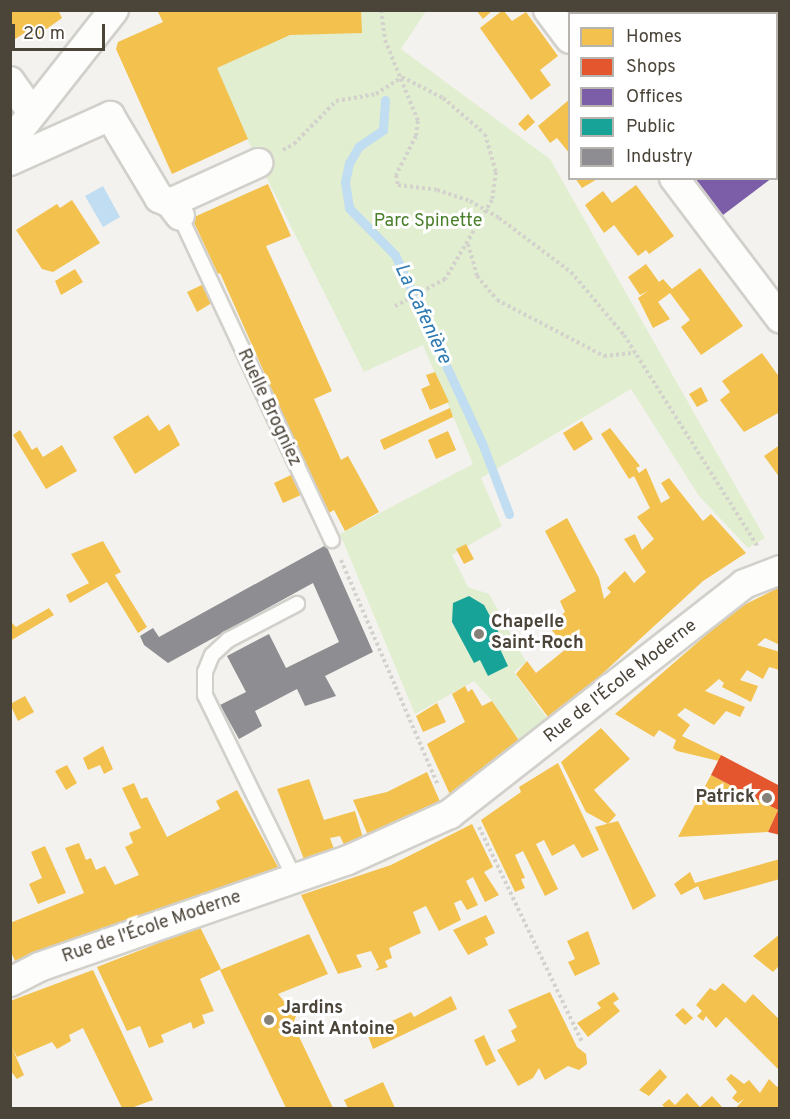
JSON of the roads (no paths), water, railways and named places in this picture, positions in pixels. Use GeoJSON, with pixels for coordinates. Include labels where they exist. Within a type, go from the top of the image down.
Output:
{"type":"FeatureCollection","features":[{"type":"Feature","properties":{"kind":"street"},"geometry":{"type":"LineString","coordinates":[[10,142],[32,112],[82,56],[114,10]]}},
{"type":"Feature","properties":{"kind":"street"},"geometry":{"type":"LineString","coordinates":[[548,10],[568,36]]}},
{"type":"Feature","properties":{"kind":"street"},"geometry":{"type":"LineString","coordinates":[[10,81],[32,112]]}},
{"type":"Feature","properties":{"kind":"street","name":"Ruelle Brogniez"},"geometry":{"type":"LineString","coordinates":[[10,161],[110,116],[159,198],[175,209]]}},
{"type":"Feature","properties":{"kind":"street"},"geometry":{"type":"LineString","coordinates":[[175,209],[258,162]]}},
{"type":"Feature","properties":{"kind":"street"},"geometry":{"type":"LineString","coordinates":[[676,180],[780,318]]}},
{"type":"Feature","properties":{"kind":"street","name":"Rue de l'École Moderne"},"geometry":{"type":"LineString","coordinates":[[10,982],[39,967],[348,860],[458,808],[744,584],[775,571]]}},
{"type":"Feature","properties":{"kind":"lane","name":"Ruelle Brogniez"},"geometry":{"type":"LineString","coordinates":[[175,209],[332,540]]}},
{"type":"Feature","properties":{"kind":"lane"},"geometry":{"type":"LineString","coordinates":[[295,879],[205,695],[205,672],[213,655],[228,640],[297,604]]}},
{"type":"Feature","properties":{"kind":"water"},"geometry":{"type":"Polygon","coordinates":[[[103,186],[120,217],[103,227],[85,196],[103,186]]]}},
{"type":"Feature","properties":{"kind":"waterway","name":"La Cafenière"},"geometry":{"type":"LineString","coordinates":[[385,100],[383,130],[359,146],[349,163],[345,182],[349,208],[395,255],[482,443],[509,514]]}},
{"type":"Feature","properties":{"kind":"place","name":"Chapelle Saint-Roch"},"geometry":{"type":"Point","coordinates":[479,634]}},
{"type":"Feature","properties":{"kind":"place","name":"Patrick"},"geometry":{"type":"Point","coordinates":[767,798]}},
{"type":"Feature","properties":{"kind":"place","name":"Jardins Saint Antoine"},"geometry":{"type":"Point","coordinates":[269,1020]}},
{"type":"Feature","properties":{"kind":"park label","name":"Parc Spinette"},"geometry":{"type":"Point","coordinates":[428,222]}}]}
